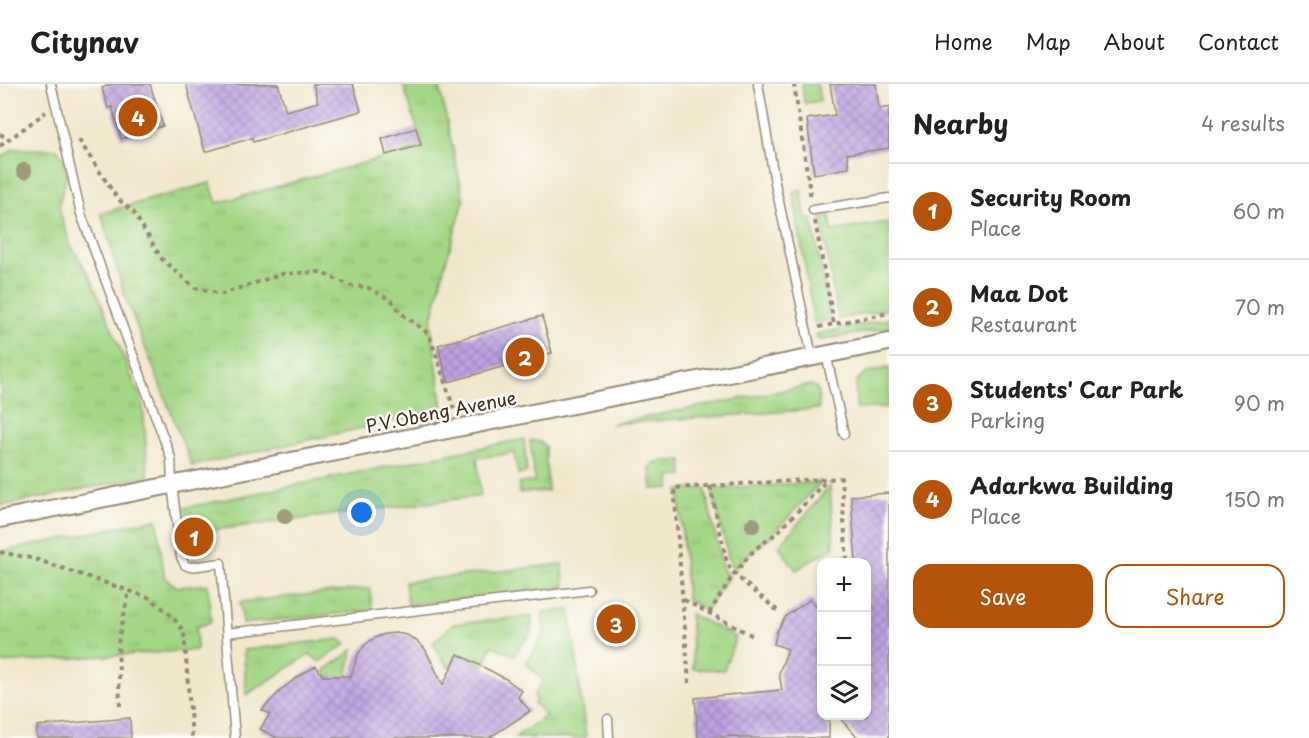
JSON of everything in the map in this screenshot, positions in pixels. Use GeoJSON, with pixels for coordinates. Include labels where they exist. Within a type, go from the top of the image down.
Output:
{"type":"FeatureCollection","features":[{"type":"Feature","properties":{"kind":"street","name":"P.V.Obeng Avenue"},"geometry":{"type":"LineString","coordinates":[[0,519],[889,342]]}},
{"type":"Feature","properties":{"kind":"lane"},"geometry":{"type":"LineString","coordinates":[[51,84],[81,214],[171,458],[172,484],[183,563],[190,567],[221,563],[235,738]]}},
{"type":"Feature","properties":{"kind":"lane"},"geometry":{"type":"LineString","coordinates":[[758,84],[806,329],[819,355],[844,434]]}},
{"type":"Feature","properties":{"kind":"lane"},"geometry":{"type":"LineString","coordinates":[[813,210],[889,198]]}},
{"type":"Feature","properties":{"kind":"lane"},"geometry":{"type":"LineString","coordinates":[[227,633],[589,590]]}},
{"type":"Feature","properties":{"kind":"lane"},"geometry":{"type":"LineString","coordinates":[[608,719],[609,738]]}},
{"type":"Feature","properties":{"kind":"path"},"geometry":{"type":"LineString","coordinates":[[794,84],[813,210],[834,324]]}},
{"type":"Feature","properties":{"kind":"path"},"geometry":{"type":"LineString","coordinates":[[0,146],[56,105]]}},
{"type":"Feature","properties":{"kind":"path"},"geometry":{"type":"LineString","coordinates":[[75,133],[117,198],[134,213],[162,259],[195,288],[222,294],[282,274],[319,272],[352,286],[367,287],[392,301],[402,314],[429,334],[460,427]]}},
{"type":"Feature","properties":{"kind":"path"},"geometry":{"type":"LineString","coordinates":[[0,134],[9,139]]}},
{"type":"Feature","properties":{"kind":"path"},"geometry":{"type":"LineString","coordinates":[[806,329],[889,313]]}},
{"type":"Feature","properties":{"kind":"path"},"geometry":{"type":"LineString","coordinates":[[689,683],[674,488],[841,478],[847,558]]}},
{"type":"Feature","properties":{"kind":"path"},"geometry":{"type":"LineString","coordinates":[[709,613],[734,574],[755,549],[777,532],[829,479]]}},
{"type":"Feature","properties":{"kind":"path"},"geometry":{"type":"LineString","coordinates":[[710,486],[727,563],[734,574],[779,612]]}},
{"type":"Feature","properties":{"kind":"path"},"geometry":{"type":"LineString","coordinates":[[0,552],[36,559],[150,598],[172,616],[184,632],[192,738]]}},
{"type":"Feature","properties":{"kind":"path"},"geometry":{"type":"LineString","coordinates":[[120,706],[118,643],[129,591]]}},
{"type":"Feature","properties":{"kind":"path"},"geometry":{"type":"LineString","coordinates":[[683,600],[755,637]]}},
{"type":"Feature","properties":{"kind":"green space"},"geometry":{"type":"Polygon","coordinates":[[[403,84],[439,84],[464,201],[444,268],[431,324],[443,410],[192,466],[125,296],[101,213],[210,183],[217,203],[423,147],[403,84]]]}},
{"type":"Feature","properties":{"kind":"green space"},"geometry":{"type":"Polygon","coordinates":[[[802,84],[817,84],[820,101],[804,103],[802,84]]]}},
{"type":"Feature","properties":{"kind":"green space"},"geometry":{"type":"Polygon","coordinates":[[[13,149],[57,149],[64,158],[67,175],[59,204],[60,212],[70,244],[91,278],[143,404],[148,476],[0,506],[0,159],[13,149]]]}},
{"type":"Feature","properties":{"kind":"green space"},"geometry":{"type":"Polygon","coordinates":[[[801,190],[806,220],[812,219],[831,320],[814,323],[793,192],[801,190]]]}},
{"type":"Feature","properties":{"kind":"green space"},"geometry":{"type":"Polygon","coordinates":[[[830,216],[832,231],[889,222],[889,309],[838,319],[821,218],[830,216]]]}},
{"type":"Feature","properties":{"kind":"green space"},"geometry":{"type":"Polygon","coordinates":[[[889,319],[889,328],[822,340],[818,339],[816,334],[889,319]]]}},
{"type":"Feature","properties":{"kind":"green space"},"geometry":{"type":"Polygon","coordinates":[[[889,368],[889,407],[857,409],[856,389],[859,378],[870,372],[889,368]]]}},
{"type":"Feature","properties":{"kind":"green space"},"geometry":{"type":"Polygon","coordinates":[[[810,385],[818,390],[819,409],[611,424],[810,385]]]}},
{"type":"Feature","properties":{"kind":"green space"},"geometry":{"type":"Polygon","coordinates":[[[524,439],[527,472],[518,474],[514,453],[477,458],[481,496],[205,531],[206,548],[202,553],[191,554],[187,548],[183,508],[524,439]]]}},
{"type":"Feature","properties":{"kind":"green space"},"geometry":{"type":"Polygon","coordinates":[[[530,440],[540,442],[545,446],[548,491],[519,493],[519,483],[535,482],[530,440]]]}},
{"type":"Feature","properties":{"kind":"green space"},"geometry":{"type":"Polygon","coordinates":[[[682,460],[683,476],[670,477],[670,488],[652,489],[650,470],[652,464],[682,460]]]}},
{"type":"Feature","properties":{"kind":"green space"},"geometry":{"type":"Polygon","coordinates":[[[821,482],[771,536],[735,568],[730,564],[712,489],[821,482]]]}},
{"type":"Feature","properties":{"kind":"green space"},"geometry":{"type":"Polygon","coordinates":[[[830,486],[834,547],[796,570],[779,546],[830,486]]]}},
{"type":"Feature","properties":{"kind":"green space"},"geometry":{"type":"Polygon","coordinates":[[[705,488],[723,570],[729,576],[706,610],[687,600],[679,490],[705,488]]]}},
{"type":"Feature","properties":{"kind":"green space"},"geometry":{"type":"Polygon","coordinates":[[[157,519],[165,578],[178,587],[208,584],[211,622],[196,627],[197,650],[0,663],[0,552],[157,519]]]}},
{"type":"Feature","properties":{"kind":"green space"},"geometry":{"type":"Polygon","coordinates":[[[562,564],[565,587],[408,605],[405,582],[562,564]]]}},
{"type":"Feature","properties":{"kind":"green space"},"geometry":{"type":"Polygon","coordinates":[[[370,588],[372,610],[243,624],[240,602],[370,588]]]}},
{"type":"Feature","properties":{"kind":"green space"},"geometry":{"type":"Polygon","coordinates":[[[570,610],[586,737],[514,738],[546,716],[534,703],[537,699],[534,696],[543,680],[526,663],[544,635],[543,612],[570,610]]]}},
{"type":"Feature","properties":{"kind":"green space"},"geometry":{"type":"Polygon","coordinates":[[[690,614],[736,637],[724,670],[693,669],[690,614]]]}},
{"type":"Feature","properties":{"kind":"green space"},"geometry":{"type":"Polygon","coordinates":[[[532,616],[531,633],[514,655],[492,646],[484,666],[458,653],[450,668],[433,643],[453,624],[532,616]]]}},
{"type":"Feature","properties":{"kind":"green space"},"geometry":{"type":"Polygon","coordinates":[[[339,639],[346,644],[319,662],[310,654],[246,695],[244,650],[339,639]]]}},
{"type":"Feature","properties":{"kind":"green space"},"geometry":{"type":"Polygon","coordinates":[[[353,650],[348,672],[350,688],[372,738],[324,671],[353,650]]]}},
{"type":"Feature","properties":{"kind":"building"},"geometry":{"type":"Polygon","coordinates":[[[112,84],[150,84],[163,126],[121,139],[112,107],[108,108],[102,88],[112,84]]]}},
{"type":"Feature","properties":{"kind":"building"},"geometry":{"type":"Polygon","coordinates":[[[186,84],[278,84],[286,111],[318,102],[313,84],[353,84],[361,111],[253,142],[252,138],[205,152],[186,84]]]}},
{"type":"Feature","properties":{"kind":"building"},"geometry":{"type":"Polygon","coordinates":[[[830,84],[876,84],[879,109],[889,107],[889,148],[847,154],[849,168],[814,174],[807,119],[835,115],[830,84]]]}},
{"type":"Feature","properties":{"kind":"building"},"geometry":{"type":"Polygon","coordinates":[[[416,128],[421,145],[386,155],[382,139],[416,128]]]}},
{"type":"Feature","properties":{"kind":"building"},"geometry":{"type":"Polygon","coordinates":[[[542,316],[552,353],[448,382],[438,345],[542,316]]]}},
{"type":"Feature","properties":{"kind":"building"},"geometry":{"type":"Polygon","coordinates":[[[889,493],[889,738],[861,738],[856,736],[842,720],[871,720],[871,558],[856,558],[851,496],[889,493]]]}},
{"type":"Feature","properties":{"kind":"building"},"geometry":{"type":"Polygon","coordinates":[[[811,599],[817,608],[817,720],[829,720],[829,738],[738,738],[738,736],[698,738],[695,698],[782,690],[779,673],[788,649],[774,644],[777,631],[786,616],[811,599]]]}},
{"type":"Feature","properties":{"kind":"building"},"geometry":{"type":"Polygon","coordinates":[[[396,633],[407,635],[425,649],[443,685],[458,654],[506,679],[522,691],[518,697],[530,711],[489,738],[277,738],[260,729],[270,714],[262,710],[282,689],[299,676],[316,666],[323,676],[351,676],[358,654],[365,645],[374,638],[396,633]]]}},
{"type":"Feature","properties":{"kind":"building"},"geometry":{"type":"Polygon","coordinates":[[[130,718],[131,738],[37,738],[37,726],[130,718]]]}},
{"type":"Feature","properties":{"kind":"place","name":"Adarkwa Building"},"geometry":{"type":"Point","coordinates":[138,117]}},
{"type":"Feature","properties":{"kind":"place","name":"Maa Dot"},"geometry":{"type":"Point","coordinates":[525,357]}},
{"type":"Feature","properties":{"kind":"place","name":"Security Room"},"geometry":{"type":"Point","coordinates":[194,537]}},
{"type":"Feature","properties":{"kind":"place","name":"Students' Car Park"},"geometry":{"type":"Point","coordinates":[616,624]}}]}
